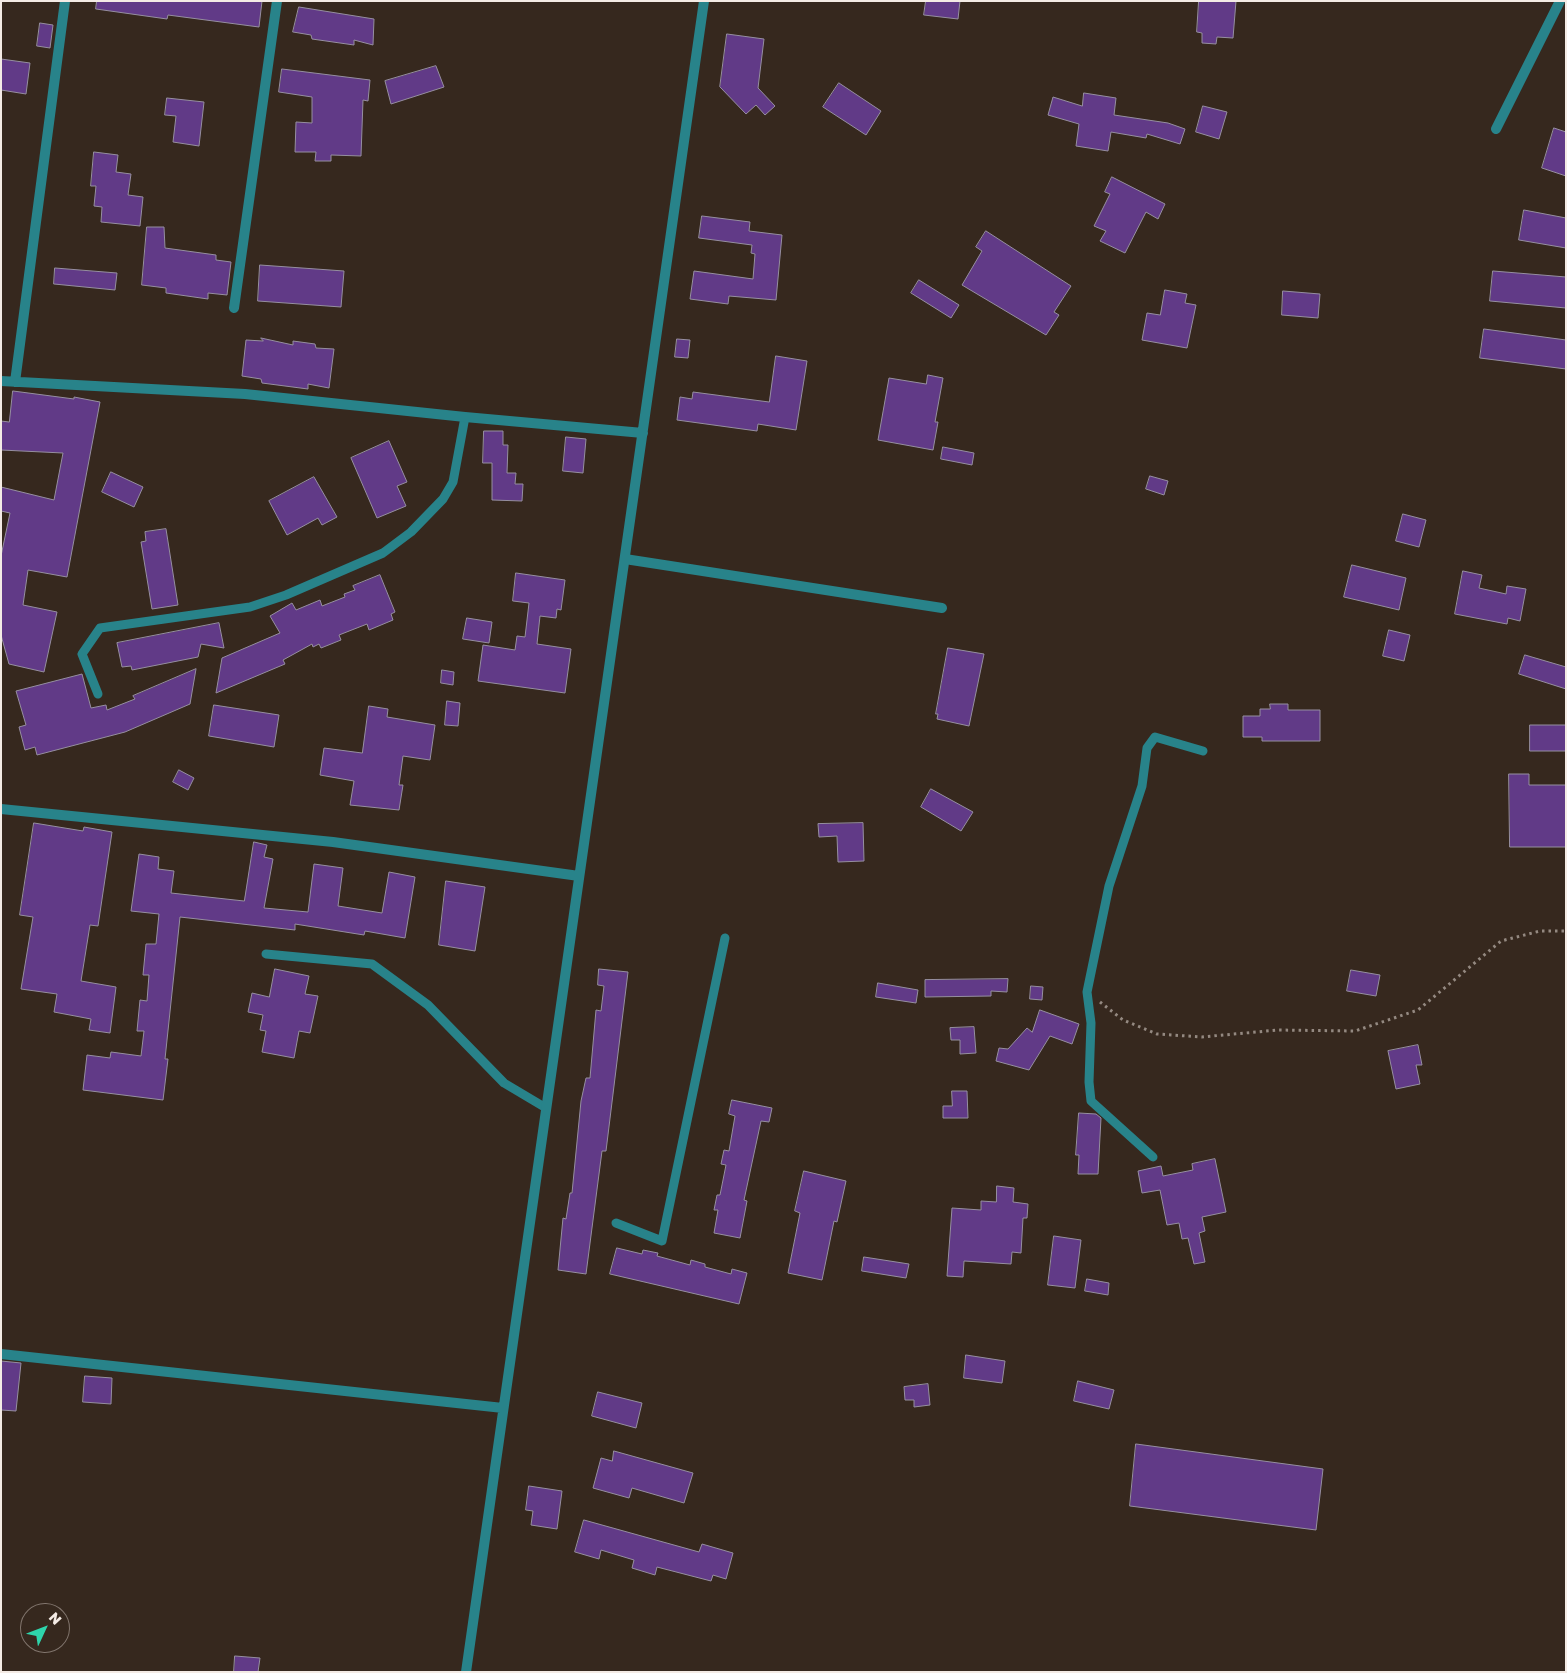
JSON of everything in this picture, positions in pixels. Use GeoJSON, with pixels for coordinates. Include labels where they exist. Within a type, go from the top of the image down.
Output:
{"type":"FeatureCollection","features":[{"type":"Feature","properties":{"kind":"street"},"geometry":{"type":"LineString","coordinates":[[15,382],[65,1]]}},
{"type":"Feature","properties":{"kind":"street"},"geometry":{"type":"LineString","coordinates":[[234,308],[277,1]]}},
{"type":"Feature","properties":{"kind":"street"},"geometry":{"type":"LineString","coordinates":[[466,1672],[704,1]]}},
{"type":"Feature","properties":{"kind":"street"},"geometry":{"type":"LineString","coordinates":[[1496,129],[1560,1]]}},
{"type":"Feature","properties":{"kind":"street"},"geometry":{"type":"LineString","coordinates":[[1,381],[245,394],[465,417],[642,432]]}},
{"type":"Feature","properties":{"kind":"street"},"geometry":{"type":"LineString","coordinates":[[624,559],[942,608]]}},
{"type":"Feature","properties":{"kind":"street"},"geometry":{"type":"LineString","coordinates":[[1,809],[333,842],[579,876]]}},
{"type":"Feature","properties":{"kind":"street"},"geometry":{"type":"LineString","coordinates":[[1,1354],[504,1408]]}},
{"type":"Feature","properties":{"kind":"lane"},"geometry":{"type":"LineString","coordinates":[[98,694],[82,654],[100,628],[250,607],[286,595],[382,552],[411,532],[443,499],[453,482],[465,417]]}},
{"type":"Feature","properties":{"kind":"lane"},"geometry":{"type":"LineString","coordinates":[[1153,1157],[1091,1101],[1089,1082],[1091,1022],[1087,992],[1109,886],[1142,786],[1147,748],[1155,737],[1203,751]]}},
{"type":"Feature","properties":{"kind":"lane"},"geometry":{"type":"LineString","coordinates":[[616,1222],[662,1241],[725,938]]}},
{"type":"Feature","properties":{"kind":"lane"},"geometry":{"type":"LineString","coordinates":[[266,954],[372,964],[428,1005],[504,1083],[546,1108]]}},
{"type":"Feature","properties":{"kind":"path"},"geometry":{"type":"LineString","coordinates":[[1087,992],[1123,1020],[1157,1034],[1202,1037],[1278,1030],[1355,1031],[1418,1010],[1501,941],[1540,931],[1566,931]]}},
{"type":"Feature","properties":{"kind":"building"},"geometry":{"type":"Polygon","coordinates":[[[97,1],[262,1],[259,27],[168,15],[167,19],[96,9],[97,1]]]}},
{"type":"Feature","properties":{"kind":"building"},"geometry":{"type":"Polygon","coordinates":[[[926,1],[960,1],[958,19],[924,15],[926,1]]]}},
{"type":"Feature","properties":{"kind":"building"},"geometry":{"type":"Polygon","coordinates":[[[1199,1],[1236,1],[1233,38],[1217,37],[1216,44],[1202,43],[1202,33],[1197,32],[1199,1]]]}},
{"type":"Feature","properties":{"kind":"building"},"geometry":{"type":"Polygon","coordinates":[[[299,7],[374,19],[373,45],[354,40],[354,45],[312,39],[311,35],[293,32],[299,7]]]}},
{"type":"Feature","properties":{"kind":"building"},"geometry":{"type":"Polygon","coordinates":[[[40,23],[53,25],[50,48],[37,46],[40,23]]]}},
{"type":"Feature","properties":{"kind":"building"},"geometry":{"type":"Polygon","coordinates":[[[727,34],[764,39],[758,88],[775,106],[765,115],[756,105],[746,114],[720,87],[727,34]]]}},
{"type":"Feature","properties":{"kind":"building"},"geometry":{"type":"Polygon","coordinates":[[[1,59],[30,63],[26,94],[1,90],[1,59]]]}},
{"type":"Feature","properties":{"kind":"building"},"geometry":{"type":"Polygon","coordinates":[[[436,66],[444,87],[391,104],[385,81],[436,66]]]}},
{"type":"Feature","properties":{"kind":"building"},"geometry":{"type":"Polygon","coordinates":[[[282,69],[370,80],[368,101],[363,100],[361,156],[331,155],[331,161],[315,161],[316,152],[295,152],[296,122],[312,123],[312,97],[279,92],[282,69]]]}},
{"type":"Feature","properties":{"kind":"building"},"geometry":{"type":"Polygon","coordinates":[[[839,83],[881,111],[866,135],[823,107],[839,83]]]}},
{"type":"Feature","properties":{"kind":"building"},"geometry":{"type":"Polygon","coordinates":[[[1084,93],[1116,98],[1114,115],[1168,123],[1185,129],[1180,144],[1147,134],[1146,138],[1111,132],[1108,151],[1076,146],[1079,124],[1048,115],[1053,97],[1082,106],[1084,93]]]}},
{"type":"Feature","properties":{"kind":"building"},"geometry":{"type":"Polygon","coordinates":[[[167,98],[204,102],[199,146],[173,142],[176,116],[165,115],[167,98]]]}},
{"type":"Feature","properties":{"kind":"building"},"geometry":{"type":"Polygon","coordinates":[[[1203,106],[1227,112],[1219,139],[1196,132],[1203,106]]]}},
{"type":"Feature","properties":{"kind":"building"},"geometry":{"type":"Polygon","coordinates":[[[1554,128],[1566,132],[1566,176],[1542,168],[1554,128]]]}},
{"type":"Feature","properties":{"kind":"building"},"geometry":{"type":"Polygon","coordinates":[[[94,152],[118,155],[116,172],[131,174],[128,195],[143,197],[140,226],[101,222],[102,207],[94,206],[96,186],[91,186],[94,152]]]}},
{"type":"Feature","properties":{"kind":"building"},"geometry":{"type":"Polygon","coordinates":[[[1112,177],[1165,204],[1158,219],[1146,212],[1125,253],[1100,241],[1106,231],[1094,226],[1110,194],[1105,192],[1112,177]]]}},
{"type":"Feature","properties":{"kind":"building"},"geometry":{"type":"Polygon","coordinates":[[[1524,210],[1566,218],[1566,248],[1519,240],[1524,210]]]}},
{"type":"Feature","properties":{"kind":"building"},"geometry":{"type":"Polygon","coordinates":[[[702,216],[750,222],[749,231],[782,235],[776,300],[729,296],[728,304],[690,299],[694,271],[753,279],[755,254],[751,253],[752,245],[699,238],[702,216]]]}},
{"type":"Feature","properties":{"kind":"building"},"geometry":{"type":"Polygon","coordinates":[[[147,227],[164,227],[165,248],[216,255],[216,260],[231,262],[227,295],[208,293],[208,299],[166,293],[166,288],[142,285],[147,227]]]}},
{"type":"Feature","properties":{"kind":"building"},"geometry":{"type":"Polygon","coordinates":[[[986,231],[1071,286],[1054,312],[1059,315],[1046,335],[962,285],[982,251],[976,247],[986,231]]]}},
{"type":"Feature","properties":{"kind":"building"},"geometry":{"type":"Polygon","coordinates":[[[260,265],[344,271],[341,307],[258,301],[260,265]]]}},
{"type":"Feature","properties":{"kind":"building"},"geometry":{"type":"Polygon","coordinates":[[[55,268],[117,273],[115,290],[54,284],[55,268]]]}},
{"type":"Feature","properties":{"kind":"building"},"geometry":{"type":"Polygon","coordinates":[[[1493,271],[1566,277],[1566,308],[1490,301],[1493,271]]]}},
{"type":"Feature","properties":{"kind":"building"},"geometry":{"type":"Polygon","coordinates":[[[919,280],[959,305],[951,318],[911,293],[919,280]]]}},
{"type":"Feature","properties":{"kind":"building"},"geometry":{"type":"Polygon","coordinates":[[[1165,290],[1187,294],[1185,303],[1196,305],[1187,348],[1142,340],[1147,313],[1160,315],[1165,290]]]}},
{"type":"Feature","properties":{"kind":"building"},"geometry":{"type":"Polygon","coordinates":[[[1283,291],[1320,294],[1318,318],[1282,315],[1283,291]]]}},
{"type":"Feature","properties":{"kind":"building"},"geometry":{"type":"Polygon","coordinates":[[[1484,329],[1566,340],[1566,369],[1480,358],[1484,329]]]}},
{"type":"Feature","properties":{"kind":"building"},"geometry":{"type":"Polygon","coordinates":[[[261,338],[293,345],[293,341],[315,344],[316,348],[334,349],[329,388],[308,384],[308,389],[262,383],[261,379],[242,376],[246,340],[263,341],[261,338]]]}},
{"type":"Feature","properties":{"kind":"building"},"geometry":{"type":"Polygon","coordinates":[[[677,339],[690,340],[688,358],[675,357],[677,339]]]}},
{"type":"Feature","properties":{"kind":"building"},"geometry":{"type":"Polygon","coordinates":[[[776,356],[807,361],[796,430],[758,424],[757,431],[677,420],[680,397],[692,399],[693,392],[769,402],[776,356]]]}},
{"type":"Feature","properties":{"kind":"building"},"geometry":{"type":"Polygon","coordinates":[[[928,375],[943,378],[935,422],[938,422],[933,450],[878,440],[889,378],[926,384],[928,375]]]}},
{"type":"Feature","properties":{"kind":"building"},"geometry":{"type":"Polygon","coordinates":[[[13,391],[74,399],[74,397],[100,402],[67,577],[28,570],[23,605],[57,612],[44,672],[9,664],[1,635],[1,556],[10,513],[1,511],[1,487],[54,500],[63,453],[1,450],[1,421],[9,422],[13,391]]]}},
{"type":"Feature","properties":{"kind":"building"},"geometry":{"type":"Polygon","coordinates":[[[484,431],[503,431],[503,445],[508,445],[507,473],[516,473],[515,484],[523,484],[522,501],[492,500],[492,463],[483,463],[484,431]]]}},
{"type":"Feature","properties":{"kind":"building"},"geometry":{"type":"Polygon","coordinates":[[[566,437],[586,439],[583,473],[563,471],[566,437]]]}},
{"type":"Feature","properties":{"kind":"building"},"geometry":{"type":"Polygon","coordinates":[[[389,441],[407,482],[397,486],[406,506],[377,518],[351,458],[389,441]]]}},
{"type":"Feature","properties":{"kind":"building"},"geometry":{"type":"Polygon","coordinates":[[[943,447],[974,453],[972,465],[941,459],[943,447]]]}},
{"type":"Feature","properties":{"kind":"building"},"geometry":{"type":"Polygon","coordinates":[[[111,472],[143,487],[134,507],[102,492],[111,472]]]}},
{"type":"Feature","properties":{"kind":"building"},"geometry":{"type":"Polygon","coordinates":[[[1150,476],[1168,481],[1164,495],[1146,489],[1150,476]]]}},
{"type":"Feature","properties":{"kind":"building"},"geometry":{"type":"Polygon","coordinates":[[[314,477],[337,517],[322,525],[318,518],[287,535],[269,501],[314,477]]]}},
{"type":"Feature","properties":{"kind":"building"},"geometry":{"type":"Polygon","coordinates":[[[1403,514],[1426,520],[1419,547],[1396,541],[1403,514]]]}},
{"type":"Feature","properties":{"kind":"building"},"geometry":{"type":"Polygon","coordinates":[[[166,529],[178,605],[152,609],[141,542],[146,541],[145,532],[166,529]]]}},
{"type":"Feature","properties":{"kind":"building"},"geometry":{"type":"Polygon","coordinates":[[[1352,565],[1406,578],[1399,610],[1344,597],[1352,565]]]}},
{"type":"Feature","properties":{"kind":"building"},"geometry":{"type":"Polygon","coordinates":[[[1463,571],[1482,575],[1479,588],[1506,594],[1507,586],[1526,589],[1520,621],[1508,618],[1507,624],[1455,614],[1463,571]]]}},
{"type":"Feature","properties":{"kind":"building"},"geometry":{"type":"Polygon","coordinates":[[[516,573],[565,580],[561,610],[557,609],[556,618],[540,616],[537,644],[571,649],[565,693],[478,681],[483,645],[515,650],[517,636],[525,637],[529,603],[513,601],[516,573]]]}},
{"type":"Feature","properties":{"kind":"building"},"geometry":{"type":"Polygon","coordinates":[[[380,575],[395,612],[391,614],[393,620],[369,630],[367,624],[339,635],[341,640],[321,648],[319,644],[313,647],[312,644],[283,660],[285,664],[216,693],[222,658],[280,633],[270,616],[292,603],[296,610],[320,600],[322,606],[345,597],[344,594],[355,590],[353,586],[380,575]]]}},
{"type":"Feature","properties":{"kind":"building"},"geometry":{"type":"Polygon","coordinates":[[[467,618],[492,622],[489,643],[463,639],[467,618]]]}},
{"type":"Feature","properties":{"kind":"building"},"geometry":{"type":"Polygon","coordinates":[[[219,623],[224,648],[201,644],[198,657],[132,670],[131,666],[122,667],[117,643],[219,623]]]}},
{"type":"Feature","properties":{"kind":"building"},"geometry":{"type":"Polygon","coordinates":[[[1389,630],[1410,635],[1404,661],[1383,656],[1389,630]]]}},
{"type":"Feature","properties":{"kind":"building"},"geometry":{"type":"Polygon","coordinates":[[[948,648],[984,654],[969,726],[937,719],[938,714],[936,714],[948,648]]]}},
{"type":"Feature","properties":{"kind":"building"},"geometry":{"type":"Polygon","coordinates":[[[1525,655],[1566,667],[1566,689],[1519,674],[1525,655]]]}},
{"type":"Feature","properties":{"kind":"building"},"geometry":{"type":"Polygon","coordinates":[[[196,669],[190,704],[125,732],[37,755],[35,747],[25,750],[19,727],[26,725],[16,691],[82,674],[91,708],[106,705],[107,710],[135,699],[133,696],[196,669]]]}},
{"type":"Feature","properties":{"kind":"building"},"geometry":{"type":"Polygon","coordinates":[[[442,670],[454,672],[453,685],[441,683],[442,670]]]}},
{"type":"Feature","properties":{"kind":"building"},"geometry":{"type":"Polygon","coordinates":[[[447,701],[460,703],[458,726],[445,725],[447,701]]]}},
{"type":"Feature","properties":{"kind":"building"},"geometry":{"type":"Polygon","coordinates":[[[1270,704],[1288,704],[1288,710],[1320,710],[1320,741],[1262,741],[1262,737],[1243,737],[1243,716],[1260,716],[1260,709],[1270,709],[1270,704]]]}},
{"type":"Feature","properties":{"kind":"building"},"geometry":{"type":"Polygon","coordinates":[[[214,705],[279,715],[274,747],[209,736],[214,705]]]}},
{"type":"Feature","properties":{"kind":"building"},"geometry":{"type":"Polygon","coordinates":[[[369,706],[388,709],[387,717],[435,725],[430,760],[403,756],[399,785],[403,785],[399,810],[350,805],[354,781],[320,775],[324,748],[362,753],[369,706]]]}},
{"type":"Feature","properties":{"kind":"building"},"geometry":{"type":"Polygon","coordinates":[[[1530,725],[1566,725],[1566,751],[1530,751],[1530,725]]]}},
{"type":"Feature","properties":{"kind":"building"},"geometry":{"type":"Polygon","coordinates":[[[179,770],[194,778],[188,790],[173,782],[179,770]]]}},
{"type":"Feature","properties":{"kind":"building"},"geometry":{"type":"Polygon","coordinates":[[[1509,774],[1529,774],[1529,785],[1566,785],[1566,847],[1510,847],[1509,774]]]}},
{"type":"Feature","properties":{"kind":"building"},"geometry":{"type":"Polygon","coordinates":[[[931,789],[973,812],[961,831],[921,807],[931,789]]]}},
{"type":"Feature","properties":{"kind":"building"},"geometry":{"type":"Polygon","coordinates":[[[34,823],[83,831],[84,827],[112,832],[98,926],[90,925],[81,981],[116,987],[110,1033],[89,1030],[91,1019],[54,1012],[57,994],[21,989],[33,917],[20,915],[34,823]]]}},
{"type":"Feature","properties":{"kind":"building"},"geometry":{"type":"Polygon","coordinates":[[[863,823],[864,861],[838,862],[837,836],[819,837],[818,824],[863,823]]]}},
{"type":"Feature","properties":{"kind":"building"},"geometry":{"type":"Polygon","coordinates":[[[254,842],[267,845],[264,857],[273,859],[264,908],[308,912],[314,864],[343,868],[338,906],[382,913],[389,872],[415,877],[405,938],[365,931],[364,935],[295,924],[295,930],[180,917],[165,1059],[168,1059],[163,1100],[83,1090],[87,1055],[110,1058],[111,1052],[141,1056],[144,1031],[137,1031],[140,1000],[147,1001],[149,975],[143,975],[146,944],[156,944],[159,914],[131,911],[139,854],[159,857],[158,869],[174,871],[171,893],[244,901],[254,842]]]}},
{"type":"Feature","properties":{"kind":"building"},"geometry":{"type":"Polygon","coordinates":[[[446,881],[485,887],[475,951],[439,945],[446,881]]]}},
{"type":"Feature","properties":{"kind":"building"},"geometry":{"type":"Polygon","coordinates":[[[275,969],[309,976],[305,994],[318,996],[310,1033],[299,1031],[294,1058],[262,1052],[266,1031],[260,1030],[263,1015],[248,1012],[252,993],[269,997],[275,969]]]}},
{"type":"Feature","properties":{"kind":"building"},"geometry":{"type":"Polygon","coordinates":[[[599,969],[628,972],[606,1151],[602,1151],[586,1274],[558,1270],[563,1218],[566,1219],[570,1193],[572,1193],[581,1101],[586,1078],[590,1078],[596,1010],[601,1011],[604,986],[598,985],[599,969]]]}},
{"type":"Feature","properties":{"kind":"building"},"geometry":{"type":"Polygon","coordinates":[[[1351,970],[1380,975],[1376,996],[1347,991],[1351,970]]]}},
{"type":"Feature","properties":{"kind":"building"},"geometry":{"type":"Polygon","coordinates":[[[1008,979],[1007,992],[991,991],[991,996],[925,997],[925,980],[1008,979]]]}},
{"type":"Feature","properties":{"kind":"building"},"geometry":{"type":"Polygon","coordinates":[[[878,983],[918,990],[916,1003],[876,997],[878,983]]]}},
{"type":"Feature","properties":{"kind":"building"},"geometry":{"type":"Polygon","coordinates":[[[1031,986],[1043,987],[1042,1000],[1030,999],[1031,986]]]}},
{"type":"Feature","properties":{"kind":"building"},"geometry":{"type":"Polygon","coordinates":[[[1040,1010],[1079,1024],[1072,1044],[1050,1036],[1029,1070],[996,1061],[999,1048],[1008,1049],[1027,1028],[1032,1032],[1040,1010]]]}},
{"type":"Feature","properties":{"kind":"building"},"geometry":{"type":"Polygon","coordinates":[[[974,1027],[976,1053],[960,1054],[960,1040],[951,1040],[950,1028],[974,1027]]]}},
{"type":"Feature","properties":{"kind":"building"},"geometry":{"type":"Polygon","coordinates":[[[1418,1045],[1422,1065],[1416,1065],[1420,1084],[1396,1089],[1388,1051],[1418,1045]]]}},
{"type":"Feature","properties":{"kind":"building"},"geometry":{"type":"Polygon","coordinates":[[[952,1091],[967,1091],[968,1118],[943,1118],[943,1106],[952,1106],[952,1091]]]}},
{"type":"Feature","properties":{"kind":"building"},"geometry":{"type":"Polygon","coordinates":[[[732,1100],[772,1108],[769,1122],[761,1121],[744,1200],[747,1201],[740,1238],[714,1233],[718,1210],[714,1210],[717,1195],[720,1195],[726,1165],[721,1164],[724,1150],[729,1151],[735,1116],[729,1114],[732,1100]]]}},
{"type":"Feature","properties":{"kind":"building"},"geometry":{"type":"Polygon","coordinates":[[[1079,1113],[1096,1114],[1101,1118],[1098,1174],[1078,1174],[1079,1155],[1076,1155],[1079,1113]]]}},
{"type":"Feature","properties":{"kind":"building"},"geometry":{"type":"Polygon","coordinates":[[[1215,1159],[1226,1212],[1202,1217],[1205,1231],[1199,1233],[1205,1262],[1194,1264],[1188,1238],[1182,1239],[1179,1223],[1167,1225],[1160,1190],[1142,1193],[1138,1171],[1161,1166],[1163,1176],[1193,1170],[1192,1164],[1215,1159]]]}},
{"type":"Feature","properties":{"kind":"building"},"geometry":{"type":"Polygon","coordinates":[[[804,1171],[846,1181],[837,1222],[834,1221],[822,1280],[788,1273],[800,1213],[795,1211],[804,1171]]]}},
{"type":"Feature","properties":{"kind":"building"},"geometry":{"type":"Polygon","coordinates":[[[997,1186],[1014,1188],[1013,1202],[1028,1204],[1027,1218],[1023,1218],[1021,1253],[1012,1252],[1011,1264],[964,1261],[963,1277],[947,1276],[952,1208],[981,1210],[981,1201],[996,1202],[997,1186]]]}},
{"type":"Feature","properties":{"kind":"building"},"geometry":{"type":"Polygon","coordinates":[[[1054,1236],[1081,1240],[1075,1288],[1048,1285],[1054,1236]]]}},
{"type":"Feature","properties":{"kind":"building"},"geometry":{"type":"Polygon","coordinates":[[[617,1248],[642,1254],[643,1250],[658,1253],[657,1256],[690,1265],[691,1260],[705,1264],[705,1267],[731,1274],[732,1269],[747,1273],[739,1304],[610,1274],[617,1248]]]}},
{"type":"Feature","properties":{"kind":"building"},"geometry":{"type":"Polygon","coordinates":[[[864,1257],[909,1264],[906,1278],[862,1271],[864,1257]]]}},
{"type":"Feature","properties":{"kind":"building"},"geometry":{"type":"Polygon","coordinates":[[[1087,1279],[1109,1283],[1108,1295],[1085,1291],[1087,1279]]]}},
{"type":"Feature","properties":{"kind":"building"},"geometry":{"type":"Polygon","coordinates":[[[966,1355],[1005,1361],[1002,1383],[964,1378],[966,1355]]]}},
{"type":"Feature","properties":{"kind":"building"},"geometry":{"type":"Polygon","coordinates":[[[1,1361],[21,1363],[16,1411],[1,1410],[1,1361]]]}},
{"type":"Feature","properties":{"kind":"building"},"geometry":{"type":"Polygon","coordinates":[[[85,1376],[112,1378],[111,1404],[83,1402],[85,1376]]]}},
{"type":"Feature","properties":{"kind":"building"},"geometry":{"type":"Polygon","coordinates":[[[1078,1381],[1114,1390],[1109,1409],[1074,1401],[1078,1381]]]}},
{"type":"Feature","properties":{"kind":"building"},"geometry":{"type":"Polygon","coordinates":[[[928,1384],[930,1405],[914,1407],[914,1400],[905,1400],[904,1387],[928,1384]]]}},
{"type":"Feature","properties":{"kind":"building"},"geometry":{"type":"Polygon","coordinates":[[[598,1392],[642,1403],[636,1428],[592,1416],[598,1392]]]}},
{"type":"Feature","properties":{"kind":"building"},"geometry":{"type":"Polygon","coordinates":[[[1136,1444],[1323,1469],[1316,1530],[1130,1506],[1136,1444]]]}},
{"type":"Feature","properties":{"kind":"building"},"geometry":{"type":"Polygon","coordinates":[[[614,1451],[693,1473],[684,1503],[632,1488],[629,1498],[593,1488],[601,1458],[612,1461],[614,1451]]]}},
{"type":"Feature","properties":{"kind":"building"},"geometry":{"type":"Polygon","coordinates":[[[529,1486],[562,1491],[557,1529],[531,1525],[533,1511],[526,1510],[529,1486]]]}},
{"type":"Feature","properties":{"kind":"building"},"geometry":{"type":"Polygon","coordinates":[[[584,1520],[699,1552],[702,1544],[733,1553],[726,1579],[713,1575],[711,1581],[657,1567],[655,1575],[632,1568],[634,1560],[601,1550],[599,1559],[575,1552],[584,1520]]]}},
{"type":"Feature","properties":{"kind":"building"},"geometry":{"type":"Polygon","coordinates":[[[235,1656],[260,1658],[258,1672],[234,1672],[235,1656]]]}}]}
